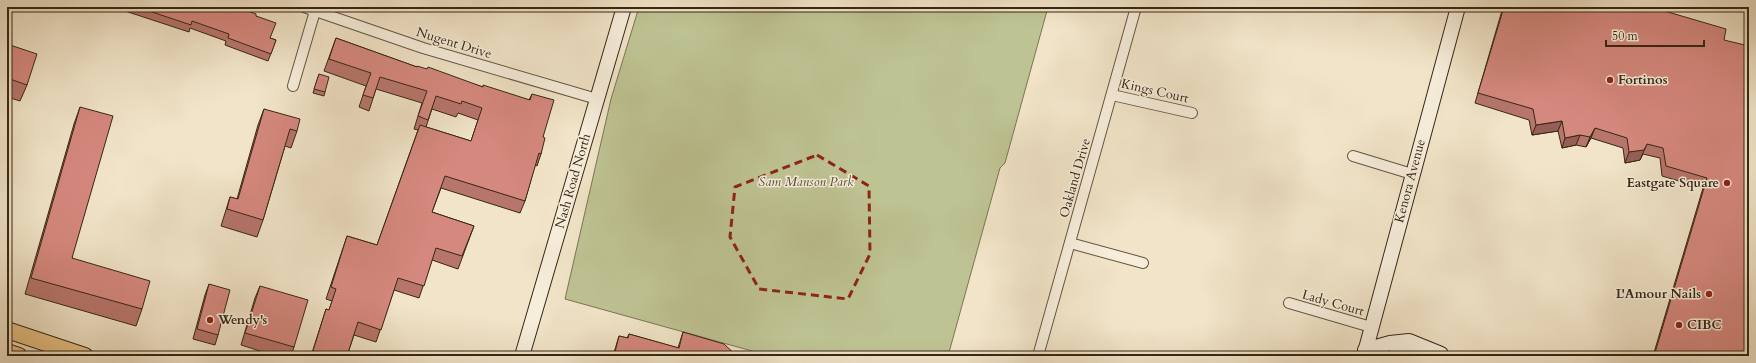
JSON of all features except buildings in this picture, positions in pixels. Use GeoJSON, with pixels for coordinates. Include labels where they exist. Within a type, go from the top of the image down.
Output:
{"type":"FeatureCollection","features":[{"type":"Feature","properties":{"kind":"main road"},"geometry":{"type":"LineString","coordinates":[[7,330],[85,356]]}},
{"type":"Feature","properties":{"kind":"main road"},"geometry":{"type":"LineString","coordinates":[[7,352],[19,356]]}},
{"type":"Feature","properties":{"kind":"street","name":"Nugent Drive"},"geometry":{"type":"LineString","coordinates":[[304,7],[423,48],[597,99]]}},
{"type":"Feature","properties":{"kind":"street","name":"Nash Road North"},"geometry":{"type":"LineString","coordinates":[[522,356],[624,7]]}},
{"type":"Feature","properties":{"kind":"street","name":"Oakland Drive"},"geometry":{"type":"LineString","coordinates":[[1038,356],[1136,7]]}},
{"type":"Feature","properties":{"kind":"street","name":"Kenora Avenue"},"geometry":{"type":"LineString","coordinates":[[1364,353],[1458,7]]}},
{"type":"Feature","properties":{"kind":"street"},"geometry":{"type":"LineString","coordinates":[[293,86],[315,11]]}},
{"type":"Feature","properties":{"kind":"street","name":"Kings Court"},"geometry":{"type":"LineString","coordinates":[[1112,95],[1192,113]]}},
{"type":"Feature","properties":{"kind":"street"},"geometry":{"type":"LineString","coordinates":[[1353,156],[1412,174]]}},
{"type":"Feature","properties":{"kind":"street"},"geometry":{"type":"LineString","coordinates":[[1070,243],[1143,263]]}},
{"type":"Feature","properties":{"kind":"street","name":"Lady Court"},"geometry":{"type":"LineString","coordinates":[[1289,303],[1371,327]]}},
{"type":"Feature","properties":{"kind":"street"},"geometry":{"type":"LineString","coordinates":[[1364,353],[1390,343],[1409,341],[1440,354],[1417,352],[1394,356]]}},
{"type":"Feature","properties":{"kind":"highlighted area"},"geometry":{"type":"Polygon","coordinates":[[[817,155],[869,186],[870,254],[848,299],[759,289],[730,237],[735,187],[817,155]]]}},
{"type":"Feature","properties":{"kind":"green space","name":"Sam Manson Park"},"geometry":{"type":"Polygon","coordinates":[[[639,7],[1048,7],[1005,163],[1000,168],[948,356],[770,356],[565,299],[611,99],[639,7]]]}},
{"type":"Feature","properties":{"kind":"place","name":"Fortinos"},"geometry":{"type":"Point","coordinates":[1610,80]}},
{"type":"Feature","properties":{"kind":"place","name":"Eastgate Square"},"geometry":{"type":"Point","coordinates":[1727,183]}},
{"type":"Feature","properties":{"kind":"place","name":"L'Amour Nails"},"geometry":{"type":"Point","coordinates":[1709,294]}},
{"type":"Feature","properties":{"kind":"place","name":"Wendy's"},"geometry":{"type":"Point","coordinates":[210,320]}},
{"type":"Feature","properties":{"kind":"place","name":"CIBC"},"geometry":{"type":"Point","coordinates":[1679,325]}}]}
